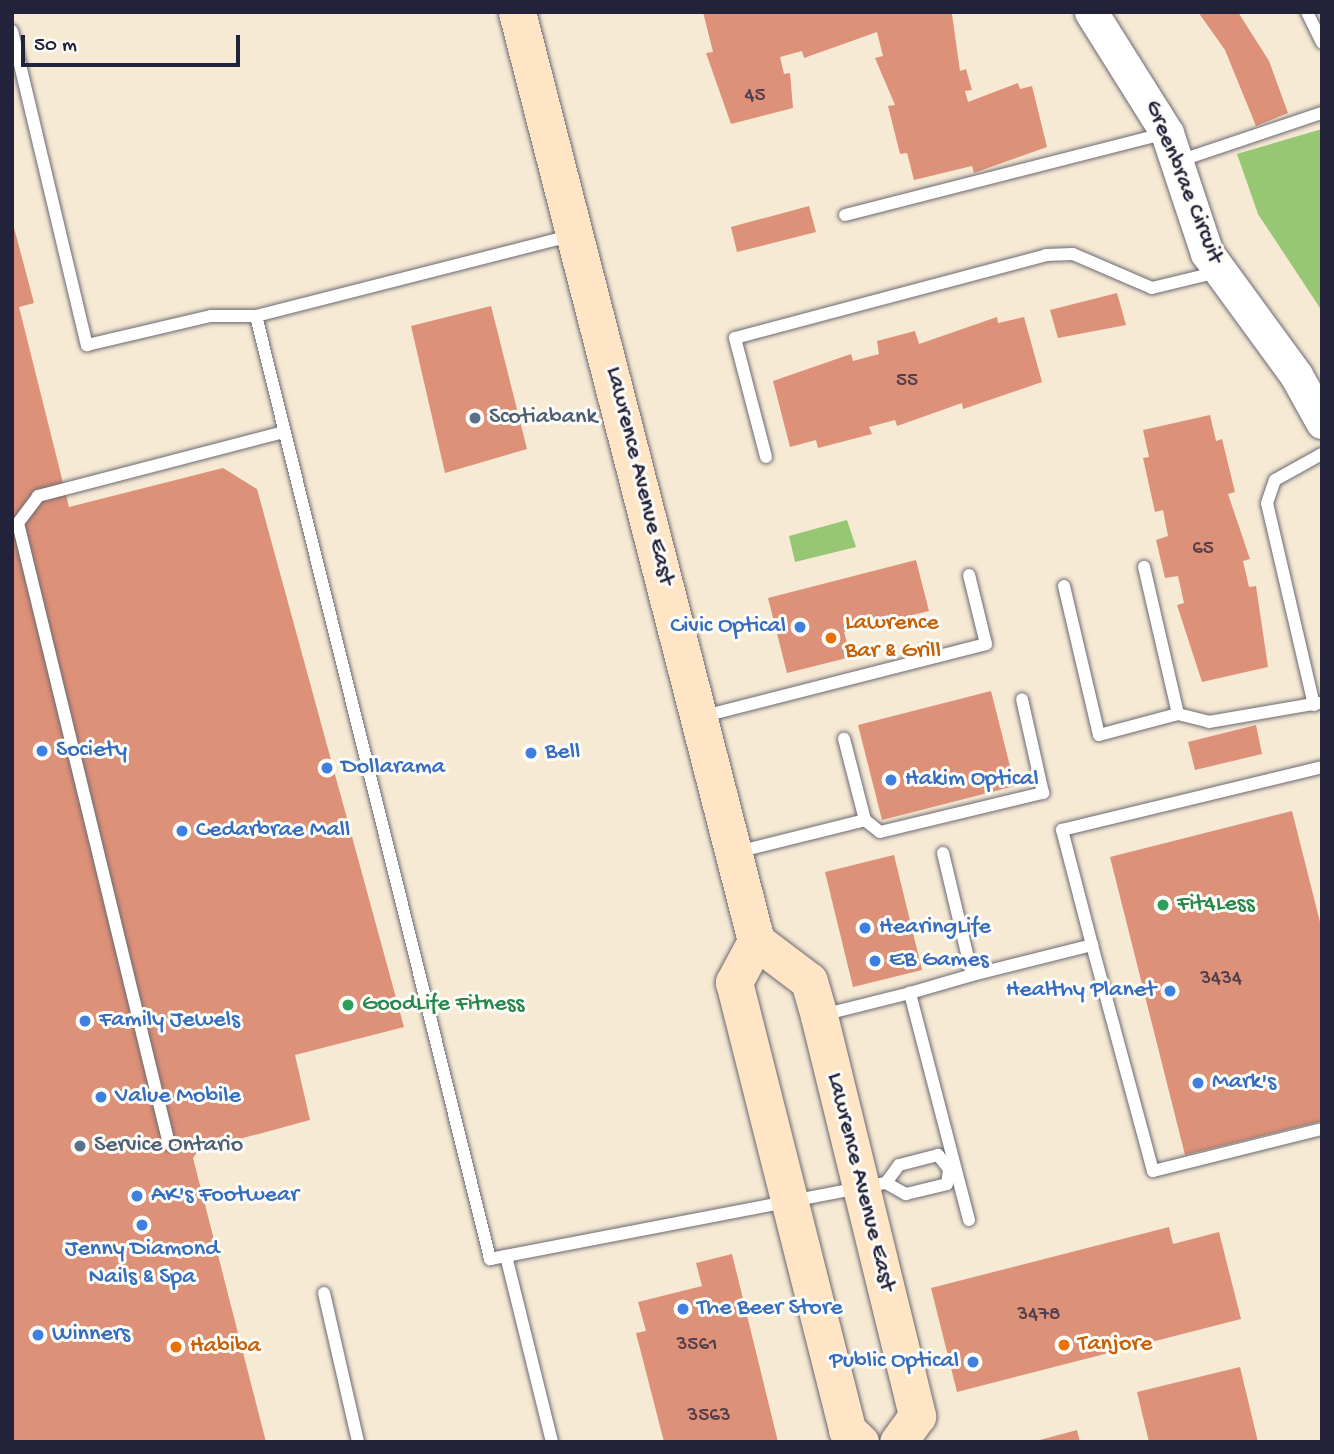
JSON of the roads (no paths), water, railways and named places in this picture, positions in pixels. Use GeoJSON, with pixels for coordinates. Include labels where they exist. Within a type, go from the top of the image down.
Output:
{"type":"FeatureCollection","features":[{"type":"Feature","properties":{"kind":"main road","name":"Lawrence Avenue East"},"geometry":{"type":"LineString","coordinates":[[517,12],[756,941],[809,981],[874,1185],[917,1416],[898,1442]]}},
{"type":"Feature","properties":{"kind":"main road"},"geometry":{"type":"LineString","coordinates":[[756,941],[734,982],[847,1430],[860,1442]]}},
{"type":"Feature","properties":{"kind":"street","name":"Greenbrae Circuit"},"geometry":{"type":"LineString","coordinates":[[1091,12],[1173,147],[1196,227],[1219,271],[1300,381],[1322,422]]}},
{"type":"Feature","properties":{"kind":"lane"},"geometry":{"type":"LineString","coordinates":[[1307,12],[1322,43]]}},
{"type":"Feature","properties":{"kind":"lane"},"geometry":{"type":"LineString","coordinates":[[12,31],[88,345],[211,316],[256,316],[575,235]]}},
{"type":"Feature","properties":{"kind":"lane"},"geometry":{"type":"LineString","coordinates":[[845,215],[1322,114]]}},
{"type":"Feature","properties":{"kind":"lane"},"geometry":{"type":"LineString","coordinates":[[766,457],[735,338],[1046,255],[1073,254],[1152,288],[1219,271]]}},
{"type":"Feature","properties":{"kind":"lane"},"geometry":{"type":"LineString","coordinates":[[256,316],[473,1204],[490,1259],[790,1199],[874,1185],[906,1194],[947,1184],[952,1168]]}},
{"type":"Feature","properties":{"kind":"lane"},"geometry":{"type":"LineString","coordinates":[[169,1143],[18,523],[38,496],[283,432]]}},
{"type":"Feature","properties":{"kind":"lane"},"geometry":{"type":"LineString","coordinates":[[1064,586],[1099,735],[1178,714],[1209,722],[1318,703],[1267,503],[1275,480],[1322,454]]}},
{"type":"Feature","properties":{"kind":"lane"},"geometry":{"type":"LineString","coordinates":[[1144,567],[1178,714]]}},
{"type":"Feature","properties":{"kind":"lane"},"geometry":{"type":"LineString","coordinates":[[699,717],[986,644],[969,575]]}},
{"type":"Feature","properties":{"kind":"lane"},"geometry":{"type":"LineString","coordinates":[[844,739],[865,820],[880,832],[1043,793],[1022,699]]}},
{"type":"Feature","properties":{"kind":"lane"},"geometry":{"type":"LineString","coordinates":[[1322,767],[1062,830],[1153,1171],[1322,1129]]}},
{"type":"Feature","properties":{"kind":"lane"},"geometry":{"type":"LineString","coordinates":[[733,853],[865,820]]}},
{"type":"Feature","properties":{"kind":"lane"},"geometry":{"type":"LineString","coordinates":[[943,853],[972,975]]}},
{"type":"Feature","properties":{"kind":"lane"},"geometry":{"type":"LineString","coordinates":[[819,1016],[1092,945]]}},
{"type":"Feature","properties":{"kind":"lane"},"geometry":{"type":"LineString","coordinates":[[910,993],[952,1168],[969,1220]]}},
{"type":"Feature","properties":{"kind":"lane"},"geometry":{"type":"LineString","coordinates":[[874,1185],[898,1166],[938,1155],[952,1168]]}},
{"type":"Feature","properties":{"kind":"lane"},"geometry":{"type":"LineString","coordinates":[[506,1256],[552,1442]]}},
{"type":"Feature","properties":{"kind":"lane"},"geometry":{"type":"LineString","coordinates":[[324,1293],[358,1442]]}},
{"type":"Feature","properties":{"kind":"place","name":"Scotiabank"},"geometry":{"type":"Point","coordinates":[475,418]}},
{"type":"Feature","properties":{"kind":"place","name":"Civic Optical"},"geometry":{"type":"Point","coordinates":[800,627]}},
{"type":"Feature","properties":{"kind":"place","name":"Lawrence Bar & Grill"},"geometry":{"type":"Point","coordinates":[831,638]}},
{"type":"Feature","properties":{"kind":"place","name":"Society"},"geometry":{"type":"Point","coordinates":[42,751]}},
{"type":"Feature","properties":{"kind":"place","name":"Bell"},"geometry":{"type":"Point","coordinates":[531,753]}},
{"type":"Feature","properties":{"kind":"place","name":"Dollarama"},"geometry":{"type":"Point","coordinates":[327,768]}},
{"type":"Feature","properties":{"kind":"place","name":"Hakim Optical"},"geometry":{"type":"Point","coordinates":[891,780]}},
{"type":"Feature","properties":{"kind":"place","name":"Cedarbrae Mall"},"geometry":{"type":"Point","coordinates":[182,831]}},
{"type":"Feature","properties":{"kind":"place","name":"Fit4Less"},"geometry":{"type":"Point","coordinates":[1163,905]}},
{"type":"Feature","properties":{"kind":"place","name":"HearingLife"},"geometry":{"type":"Point","coordinates":[865,928]}},
{"type":"Feature","properties":{"kind":"place","name":"EB Games"},"geometry":{"type":"Point","coordinates":[875,961]}},
{"type":"Feature","properties":{"kind":"place","name":"Healthy Planet"},"geometry":{"type":"Point","coordinates":[1170,991]}},
{"type":"Feature","properties":{"kind":"place","name":"GoodLife Fitness"},"geometry":{"type":"Point","coordinates":[348,1005]}},
{"type":"Feature","properties":{"kind":"place","name":"Family Jewels"},"geometry":{"type":"Point","coordinates":[85,1021]}},
{"type":"Feature","properties":{"kind":"place","name":"Mark's"},"geometry":{"type":"Point","coordinates":[1198,1083]}},
{"type":"Feature","properties":{"kind":"place","name":"Value Mobile"},"geometry":{"type":"Point","coordinates":[101,1097]}},
{"type":"Feature","properties":{"kind":"place","name":"Service Ontario"},"geometry":{"type":"Point","coordinates":[80,1146]}},
{"type":"Feature","properties":{"kind":"place","name":"AK's Footwear"},"geometry":{"type":"Point","coordinates":[137,1196]}},
{"type":"Feature","properties":{"kind":"place","name":"Jenny Diamond Nails & Spa"},"geometry":{"type":"Point","coordinates":[142,1225]}},
{"type":"Feature","properties":{"kind":"place","name":"The Beer Store"},"geometry":{"type":"Point","coordinates":[683,1309]}},
{"type":"Feature","properties":{"kind":"place","name":"Winners"},"geometry":{"type":"Point","coordinates":[38,1335]}},
{"type":"Feature","properties":{"kind":"place","name":"Tanjore"},"geometry":{"type":"Point","coordinates":[1064,1345]}},
{"type":"Feature","properties":{"kind":"place","name":"Habiba"},"geometry":{"type":"Point","coordinates":[176,1347]}},
{"type":"Feature","properties":{"kind":"place","name":"Public Optical"},"geometry":{"type":"Point","coordinates":[973,1362]}}]}
